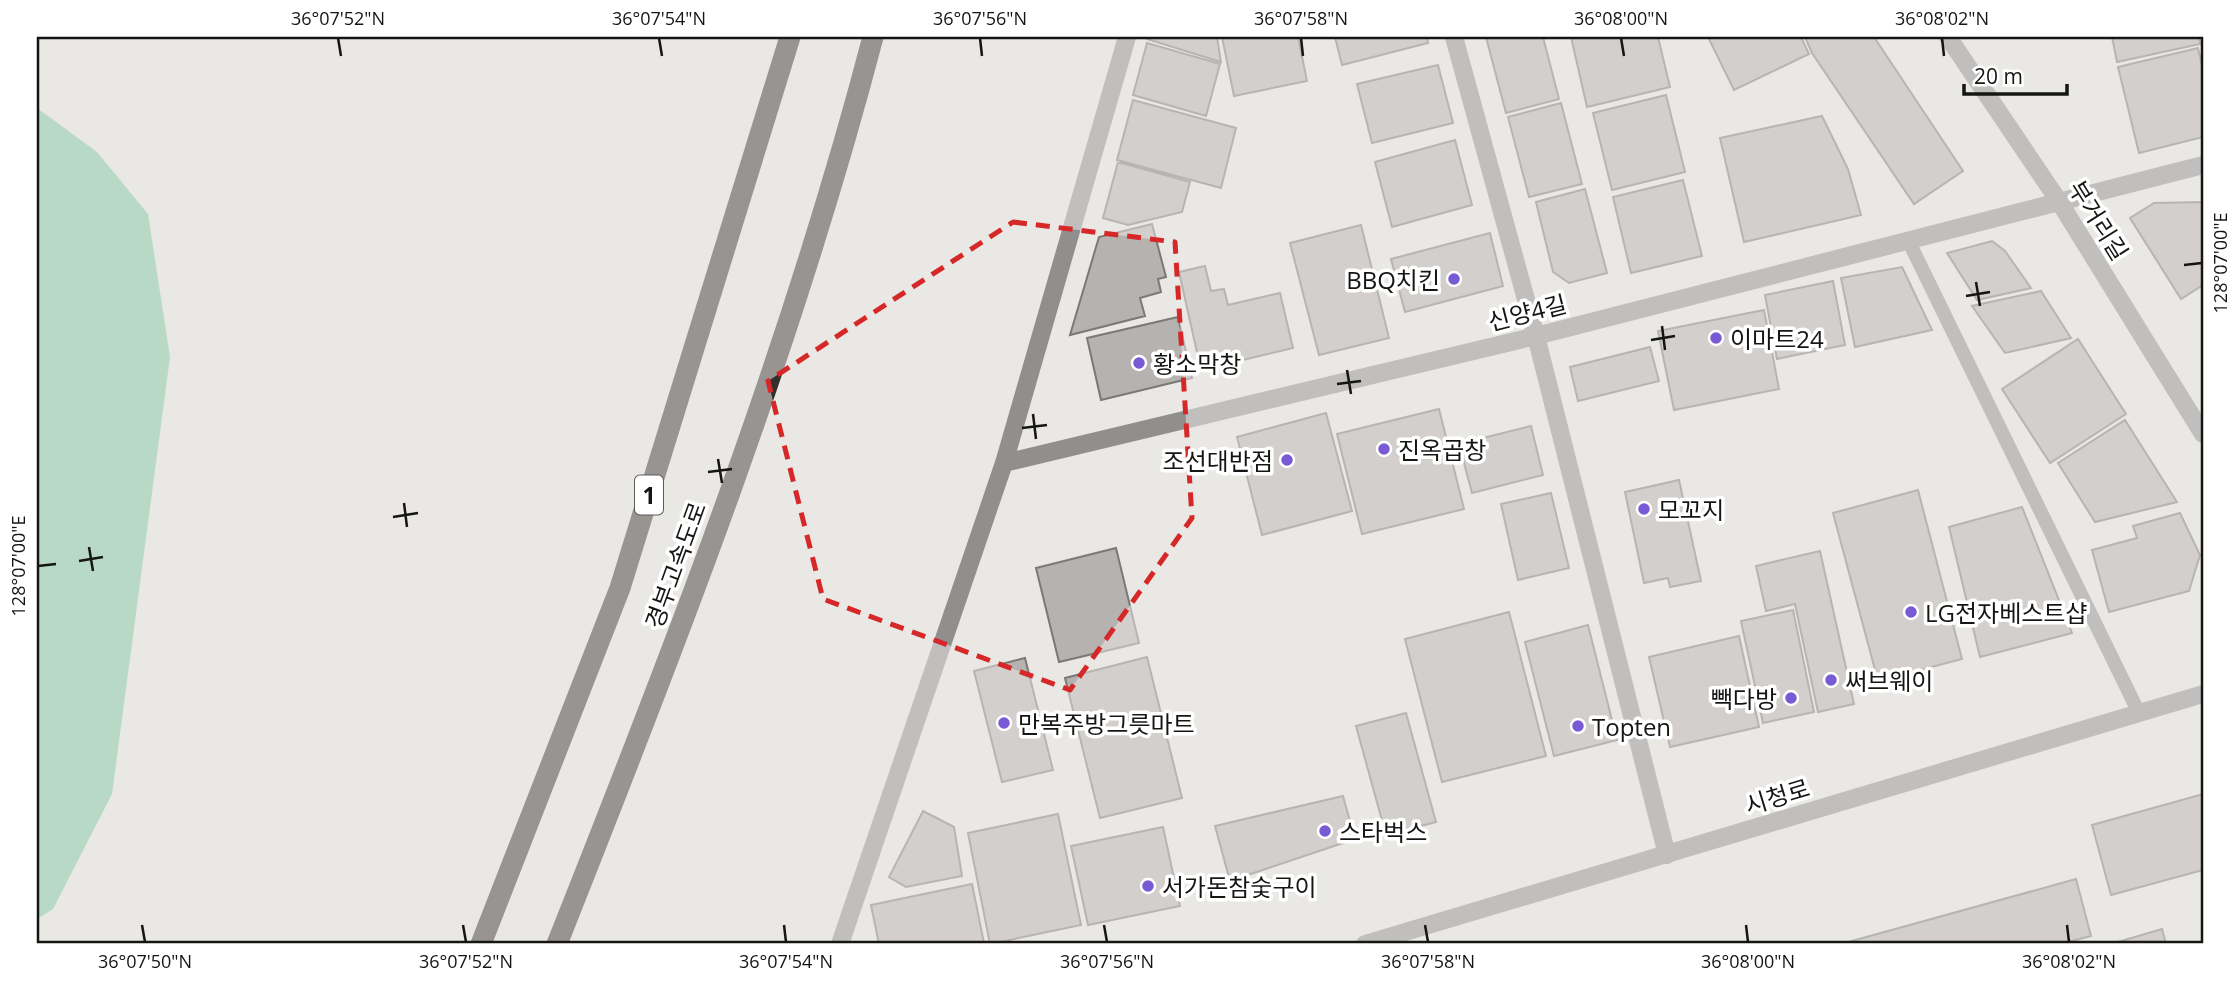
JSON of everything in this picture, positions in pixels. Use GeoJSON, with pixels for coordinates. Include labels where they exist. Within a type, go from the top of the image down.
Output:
{"type":"FeatureCollection","features":[{"type":"Feature","properties":{"kind":"highway","name":"경부고속도로"},"geometry":{"type":"LineString","coordinates":[[481,944],[620,588],[790,37]]}},
{"type":"Feature","properties":{"kind":"highway","name":"경부고속도로"},"geometry":{"type":"LineString","coordinates":[[557,944],[629,763],[744,454],[842,156],[873,37]]}},
{"type":"Feature","properties":{"kind":"street"},"geometry":{"type":"LineString","coordinates":[[840,944],[1004,463],[1127,37]]}},
{"type":"Feature","properties":{"kind":"street"},"geometry":{"type":"LineString","coordinates":[[1454,37],[1536,336],[1667,855]]}},
{"type":"Feature","properties":{"kind":"street","name":"부거리길"},"geometry":{"type":"LineString","coordinates":[[1948,37],[2060,203],[2203,434]]}},
{"type":"Feature","properties":{"kind":"street","name":"신양4길"},"geometry":{"type":"LineString","coordinates":[[1004,463],[1536,336],[2203,165]]}},
{"type":"Feature","properties":{"kind":"street","name":"시청로"},"geometry":{"type":"LineString","coordinates":[[1365,944],[2203,694]]}},
{"type":"Feature","properties":{"kind":"lane"},"geometry":{"type":"LineString","coordinates":[[1909,242],[2139,713]]}},
{"type":"Feature","properties":{"kind":"highlighted area"},"geometry":{"type":"Polygon","coordinates":[[[1013,222],[1175,242],[1192,518],[1070,690],[823,599],[768,381],[1013,222]]]}},
{"type":"Feature","properties":{"kind":"green space"},"geometry":{"type":"Polygon","coordinates":[[[37,108],[97,152],[148,214],[170,357],[112,794],[53,909],[37,919],[37,108]]]}},
{"type":"Feature","properties":{"kind":"building"},"geometry":{"type":"Polygon","coordinates":[[[1217,37],[1221,62],[1147,39],[1217,37]]]}},
{"type":"Feature","properties":{"kind":"building"},"geometry":{"type":"Polygon","coordinates":[[[1222,37],[1298,37],[1307,81],[1234,96],[1222,37]]]}},
{"type":"Feature","properties":{"kind":"building"},"geometry":{"type":"Polygon","coordinates":[[[1335,37],[1427,37],[1428,43],[1342,65],[1335,37]]]}},
{"type":"Feature","properties":{"kind":"building"},"geometry":{"type":"Polygon","coordinates":[[[1486,37],[1543,37],[1559,99],[1506,113],[1486,37]]]}},
{"type":"Feature","properties":{"kind":"building"},"geometry":{"type":"Polygon","coordinates":[[[1571,37],[1658,37],[1670,87],[1587,107],[1571,37]]]}},
{"type":"Feature","properties":{"kind":"building"},"geometry":{"type":"Polygon","coordinates":[[[1708,37],[1801,37],[1809,54],[1734,90],[1708,37]]]}},
{"type":"Feature","properties":{"kind":"building"},"geometry":{"type":"Polygon","coordinates":[[[1805,37],[1874,37],[1963,171],[1914,204],[1812,53],[1805,37]]]}},
{"type":"Feature","properties":{"kind":"building"},"geometry":{"type":"Polygon","coordinates":[[[2112,37],[2199,37],[2200,44],[2117,62],[2112,37]]]}},
{"type":"Feature","properties":{"kind":"building"},"geometry":{"type":"Polygon","coordinates":[[[1147,43],[1220,64],[1206,116],[1133,95],[1147,43]]]}},
{"type":"Feature","properties":{"kind":"building"},"geometry":{"type":"Polygon","coordinates":[[[2198,48],[2203,69],[2203,137],[2139,153],[2118,67],[2198,48]]]}},
{"type":"Feature","properties":{"kind":"building"},"geometry":{"type":"Polygon","coordinates":[[[1438,65],[1453,123],[1372,143],[1357,84],[1438,65]]]}},
{"type":"Feature","properties":{"kind":"building"},"geometry":{"type":"Polygon","coordinates":[[[1666,95],[1685,172],[1612,190],[1593,113],[1666,95]]]}},
{"type":"Feature","properties":{"kind":"building"},"geometry":{"type":"Polygon","coordinates":[[[1133,100],[1236,128],[1221,188],[1117,160],[1133,100]]]}},
{"type":"Feature","properties":{"kind":"building"},"geometry":{"type":"Polygon","coordinates":[[[1561,103],[1582,184],[1529,197],[1508,117],[1561,103]]]}},
{"type":"Feature","properties":{"kind":"building"},"geometry":{"type":"Polygon","coordinates":[[[1822,116],[1848,169],[1861,215],[1744,242],[1720,138],[1822,116]]]}},
{"type":"Feature","properties":{"kind":"building"},"geometry":{"type":"Polygon","coordinates":[[[1455,140],[1472,205],[1392,227],[1375,162],[1455,140]]]}},
{"type":"Feature","properties":{"kind":"building"},"geometry":{"type":"Polygon","coordinates":[[[1118,162],[1190,182],[1182,212],[1128,225],[1103,218],[1118,162]]]}},
{"type":"Feature","properties":{"kind":"building"},"geometry":{"type":"Polygon","coordinates":[[[1683,180],[1702,256],[1631,273],[1613,197],[1683,180]]]}},
{"type":"Feature","properties":{"kind":"building"},"geometry":{"type":"Polygon","coordinates":[[[1585,189],[1607,273],[1569,283],[1553,272],[1536,202],[1585,189]]]}},
{"type":"Feature","properties":{"kind":"building"},"geometry":{"type":"Polygon","coordinates":[[[2203,202],[2203,285],[2181,299],[2130,218],[2154,203],[2203,202]]]}},
{"type":"Feature","properties":{"kind":"building"},"geometry":{"type":"Polygon","coordinates":[[[1152,224],[1166,277],[1158,279],[1161,292],[1140,298],[1145,316],[1070,335],[1099,237],[1152,224]]]}},
{"type":"Feature","properties":{"kind":"building"},"geometry":{"type":"Polygon","coordinates":[[[1361,225],[1389,338],[1319,355],[1290,243],[1361,225]]]}},
{"type":"Feature","properties":{"kind":"building"},"geometry":{"type":"Polygon","coordinates":[[[1490,233],[1503,286],[1405,312],[1391,259],[1490,233]]]}},
{"type":"Feature","properties":{"kind":"building"},"geometry":{"type":"Polygon","coordinates":[[[1992,241],[2005,251],[2031,288],[1977,300],[1947,253],[1992,241]]]}},
{"type":"Feature","properties":{"kind":"building"},"geometry":{"type":"Polygon","coordinates":[[[1205,266],[1211,291],[1224,289],[1228,305],[1280,293],[1293,348],[1201,370],[1179,272],[1205,266]]]}},
{"type":"Feature","properties":{"kind":"building"},"geometry":{"type":"Polygon","coordinates":[[[1902,267],[1932,330],[1855,347],[1841,278],[1902,267]]]}},
{"type":"Feature","properties":{"kind":"building"},"geometry":{"type":"Polygon","coordinates":[[[1833,281],[1845,345],[1777,359],[1765,295],[1833,281]]]}},
{"type":"Feature","properties":{"kind":"building"},"geometry":{"type":"Polygon","coordinates":[[[2041,291],[2071,338],[2005,353],[1972,306],[2041,291]]]}},
{"type":"Feature","properties":{"kind":"building"},"geometry":{"type":"Polygon","coordinates":[[[1764,310],[1779,389],[1674,410],[1658,331],[1764,310]]]}},
{"type":"Feature","properties":{"kind":"building"},"geometry":{"type":"Polygon","coordinates":[[[1178,317],[1192,378],[1101,400],[1087,338],[1178,317]]]}},
{"type":"Feature","properties":{"kind":"building"},"geometry":{"type":"Polygon","coordinates":[[[2078,339],[2126,414],[2050,463],[2002,389],[2078,339]]]}},
{"type":"Feature","properties":{"kind":"building"},"geometry":{"type":"Polygon","coordinates":[[[1650,347],[1659,381],[1578,401],[1570,367],[1650,347]]]}},
{"type":"Feature","properties":{"kind":"building"},"geometry":{"type":"Polygon","coordinates":[[[1439,409],[1464,509],[1362,534],[1337,434],[1439,409]]]}},
{"type":"Feature","properties":{"kind":"building"},"geometry":{"type":"Polygon","coordinates":[[[1326,413],[1352,511],[1262,535],[1237,437],[1326,413]]]}},
{"type":"Feature","properties":{"kind":"building"},"geometry":{"type":"Polygon","coordinates":[[[2125,420],[2177,502],[2095,522],[2058,463],[2125,420]]]}},
{"type":"Feature","properties":{"kind":"building"},"geometry":{"type":"Polygon","coordinates":[[[1531,426],[1543,475],[1472,493],[1459,444],[1531,426]]]}},
{"type":"Feature","properties":{"kind":"building"},"geometry":{"type":"Polygon","coordinates":[[[1679,480],[1701,581],[1670,587],[1668,578],[1644,583],[1625,492],[1679,480]]]}},
{"type":"Feature","properties":{"kind":"building"},"geometry":{"type":"Polygon","coordinates":[[[1918,490],[1962,659],[1878,681],[1833,513],[1918,490]]]}},
{"type":"Feature","properties":{"kind":"building"},"geometry":{"type":"Polygon","coordinates":[[[1551,493],[1569,568],[1518,580],[1501,504],[1551,493]]]}},
{"type":"Feature","properties":{"kind":"building"},"geometry":{"type":"Polygon","coordinates":[[[2022,507],[2072,633],[1980,657],[1949,527],[2022,507]]]}},
{"type":"Feature","properties":{"kind":"building"},"geometry":{"type":"Polygon","coordinates":[[[2180,513],[2200,555],[2189,591],[2109,612],[2092,550],[2137,538],[2133,526],[2180,513]]]}},
{"type":"Feature","properties":{"kind":"building"},"geometry":{"type":"Polygon","coordinates":[[[1116,548],[1139,643],[1059,662],[1036,568],[1116,548]]]}},
{"type":"Feature","properties":{"kind":"building"},"geometry":{"type":"Polygon","coordinates":[[[1820,551],[1854,704],[1818,712],[1795,604],[1766,611],[1756,566],[1820,551]]]}},
{"type":"Feature","properties":{"kind":"building"},"geometry":{"type":"Polygon","coordinates":[[[1793,610],[1814,712],[1763,723],[1741,621],[1793,610]]]}},
{"type":"Feature","properties":{"kind":"building"},"geometry":{"type":"Polygon","coordinates":[[[1509,612],[1546,756],[1442,782],[1405,639],[1509,612]]]}},
{"type":"Feature","properties":{"kind":"building"},"geometry":{"type":"Polygon","coordinates":[[[1588,625],[1617,740],[1554,756],[1525,642],[1588,625]]]}},
{"type":"Feature","properties":{"kind":"building"},"geometry":{"type":"Polygon","coordinates":[[[1739,636],[1759,727],[1670,747],[1649,657],[1739,636]]]}},
{"type":"Feature","properties":{"kind":"building"},"geometry":{"type":"Polygon","coordinates":[[[1147,657],[1182,798],[1100,818],[1065,678],[1147,657]]]}},
{"type":"Feature","properties":{"kind":"building"},"geometry":{"type":"Polygon","coordinates":[[[1025,658],[1053,770],[1002,782],[974,671],[1025,658]]]}},
{"type":"Feature","properties":{"kind":"building"},"geometry":{"type":"Polygon","coordinates":[[[1406,713],[1436,822],[1386,835],[1356,726],[1406,713]]]}},
{"type":"Feature","properties":{"kind":"building"},"geometry":{"type":"Polygon","coordinates":[[[2203,794],[2203,870],[2111,895],[2092,825],[2203,794]]]}},
{"type":"Feature","properties":{"kind":"building"},"geometry":{"type":"Polygon","coordinates":[[[1343,796],[1355,839],[1230,881],[1215,826],[1343,796]]]}},
{"type":"Feature","properties":{"kind":"building"},"geometry":{"type":"Polygon","coordinates":[[[923,811],[954,827],[962,876],[906,887],[889,877],[923,811]]]}},
{"type":"Feature","properties":{"kind":"building"},"geometry":{"type":"Polygon","coordinates":[[[1058,814],[1081,925],[990,944],[968,833],[1058,814]]]}},
{"type":"Feature","properties":{"kind":"building"},"geometry":{"type":"Polygon","coordinates":[[[1163,827],[1180,906],[1088,925],[1071,846],[1163,827]]]}},
{"type":"Feature","properties":{"kind":"building"},"geometry":{"type":"Polygon","coordinates":[[[2076,879],[2091,936],[2060,944],[1841,944],[2076,879]]]}},
{"type":"Feature","properties":{"kind":"building"},"geometry":{"type":"Polygon","coordinates":[[[972,884],[984,943],[879,944],[871,905],[972,884]]]}},
{"type":"Feature","properties":{"kind":"building"},"geometry":{"type":"Polygon","coordinates":[[[2162,929],[2166,944],[2111,944],[2162,929]]]}},
{"type":"Feature","properties":{"kind":"place","name":"BBQ치킨"},"geometry":{"type":"Point","coordinates":[1454,279]}},
{"type":"Feature","properties":{"kind":"place","name":"이마트24"},"geometry":{"type":"Point","coordinates":[1716,338]}},
{"type":"Feature","properties":{"kind":"place","name":"황소막창"},"geometry":{"type":"Point","coordinates":[1139,363]}},
{"type":"Feature","properties":{"kind":"place","name":"진옥곱창"},"geometry":{"type":"Point","coordinates":[1384,449]}},
{"type":"Feature","properties":{"kind":"place","name":"조선대반점"},"geometry":{"type":"Point","coordinates":[1287,460]}},
{"type":"Feature","properties":{"kind":"place","name":"모꼬지"},"geometry":{"type":"Point","coordinates":[1644,509]}},
{"type":"Feature","properties":{"kind":"place","name":"LG전자베스트샵"},"geometry":{"type":"Point","coordinates":[1911,612]}},
{"type":"Feature","properties":{"kind":"place","name":"써브웨이"},"geometry":{"type":"Point","coordinates":[1831,680]}},
{"type":"Feature","properties":{"kind":"place","name":"빽다방"},"geometry":{"type":"Point","coordinates":[1791,698]}},
{"type":"Feature","properties":{"kind":"place","name":"만복주방그릇마트"},"geometry":{"type":"Point","coordinates":[1004,723]}},
{"type":"Feature","properties":{"kind":"place","name":"Topten"},"geometry":{"type":"Point","coordinates":[1578,726]}},
{"type":"Feature","properties":{"kind":"place","name":"스타벅스"},"geometry":{"type":"Point","coordinates":[1325,831]}},
{"type":"Feature","properties":{"kind":"place","name":"서가돈참숯구이"},"geometry":{"type":"Point","coordinates":[1148,886]}}]}
